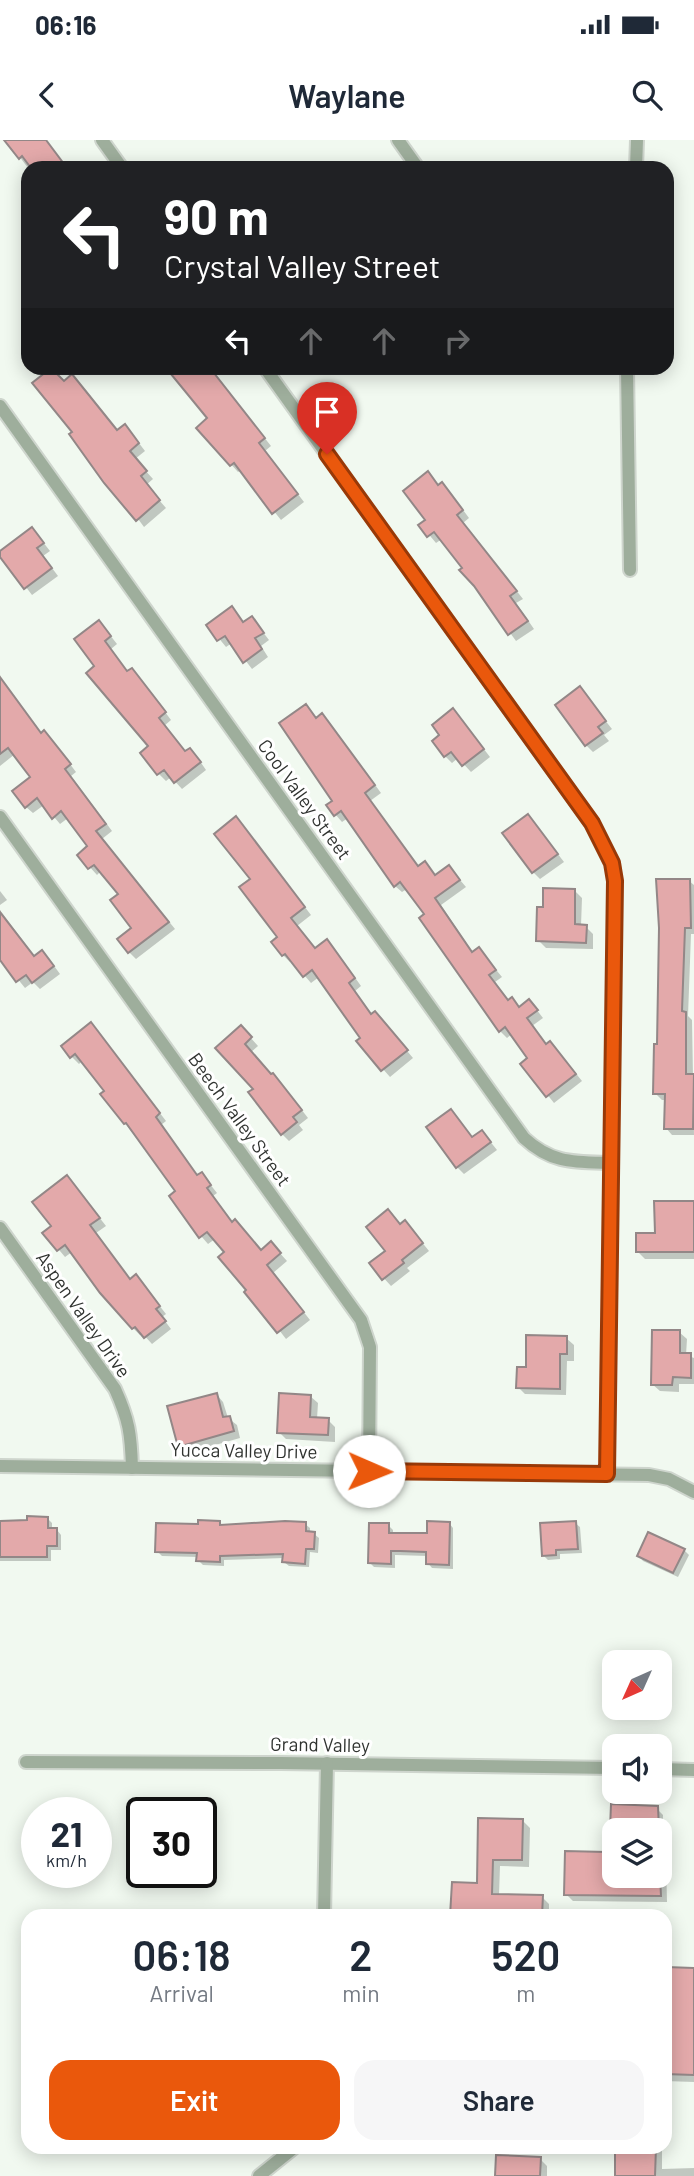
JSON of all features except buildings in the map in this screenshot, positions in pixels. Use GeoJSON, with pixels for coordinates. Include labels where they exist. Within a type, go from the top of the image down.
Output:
{"type":"FeatureCollection","features":[{"type":"Feature","properties":{"kind":"street"},"geometry":{"type":"LineString","coordinates":[[102,140],[117,161]]}},
{"type":"Feature","properties":{"kind":"street"},"geometry":{"type":"LineString","coordinates":[[398,140],[413,161]]}},
{"type":"Feature","properties":{"kind":"street"},"geometry":{"type":"LineString","coordinates":[[636,161],[637,140]]}},
{"type":"Feature","properties":{"kind":"street"},"geometry":{"type":"LineString","coordinates":[[270,375],[592,823],[612,863],[615,881],[607,1474]]}},
{"type":"Feature","properties":{"kind":"street"},"geometry":{"type":"LineString","coordinates":[[627,375],[630,570]]}},
{"type":"Feature","properties":{"kind":"street","name":"Cool Valley Street"},"geometry":{"type":"LineString","coordinates":[[0,406],[524,1138],[535,1149],[563,1161],[611,1163]]}},
{"type":"Feature","properties":{"kind":"street","name":"Beech Valley Street"},"geometry":{"type":"LineString","coordinates":[[0,817],[361,1320],[370,1346],[369,1471]]}},
{"type":"Feature","properties":{"kind":"street","name":"Aspen Valley Drive"},"geometry":{"type":"LineString","coordinates":[[0,1228],[115,1389],[131,1434],[132,1468]]}},
{"type":"Feature","properties":{"kind":"street","name":"Yucca Valley Drive"},"geometry":{"type":"LineString","coordinates":[[0,1466],[649,1475],[669,1479],[694,1492]]}},
{"type":"Feature","properties":{"kind":"street","name":"Grand Valley"},"geometry":{"type":"LineString","coordinates":[[26,1762],[602,1768]]}},
{"type":"Feature","properties":{"kind":"street"},"geometry":{"type":"LineString","coordinates":[[324,1909],[327,1763]]}},
{"type":"Feature","properties":{"kind":"street"},"geometry":{"type":"LineString","coordinates":[[672,1769],[694,1770]]}},
{"type":"Feature","properties":{"kind":"street"},"geometry":{"type":"LineString","coordinates":[[259,2176],[286,2154]]}},
{"type":"Feature","properties":{"kind":"route"},"geometry":{"type":"LineString","coordinates":[[327,454],[592,823],[612,863],[615,881],[607,1474],[369,1471]]}}]}
